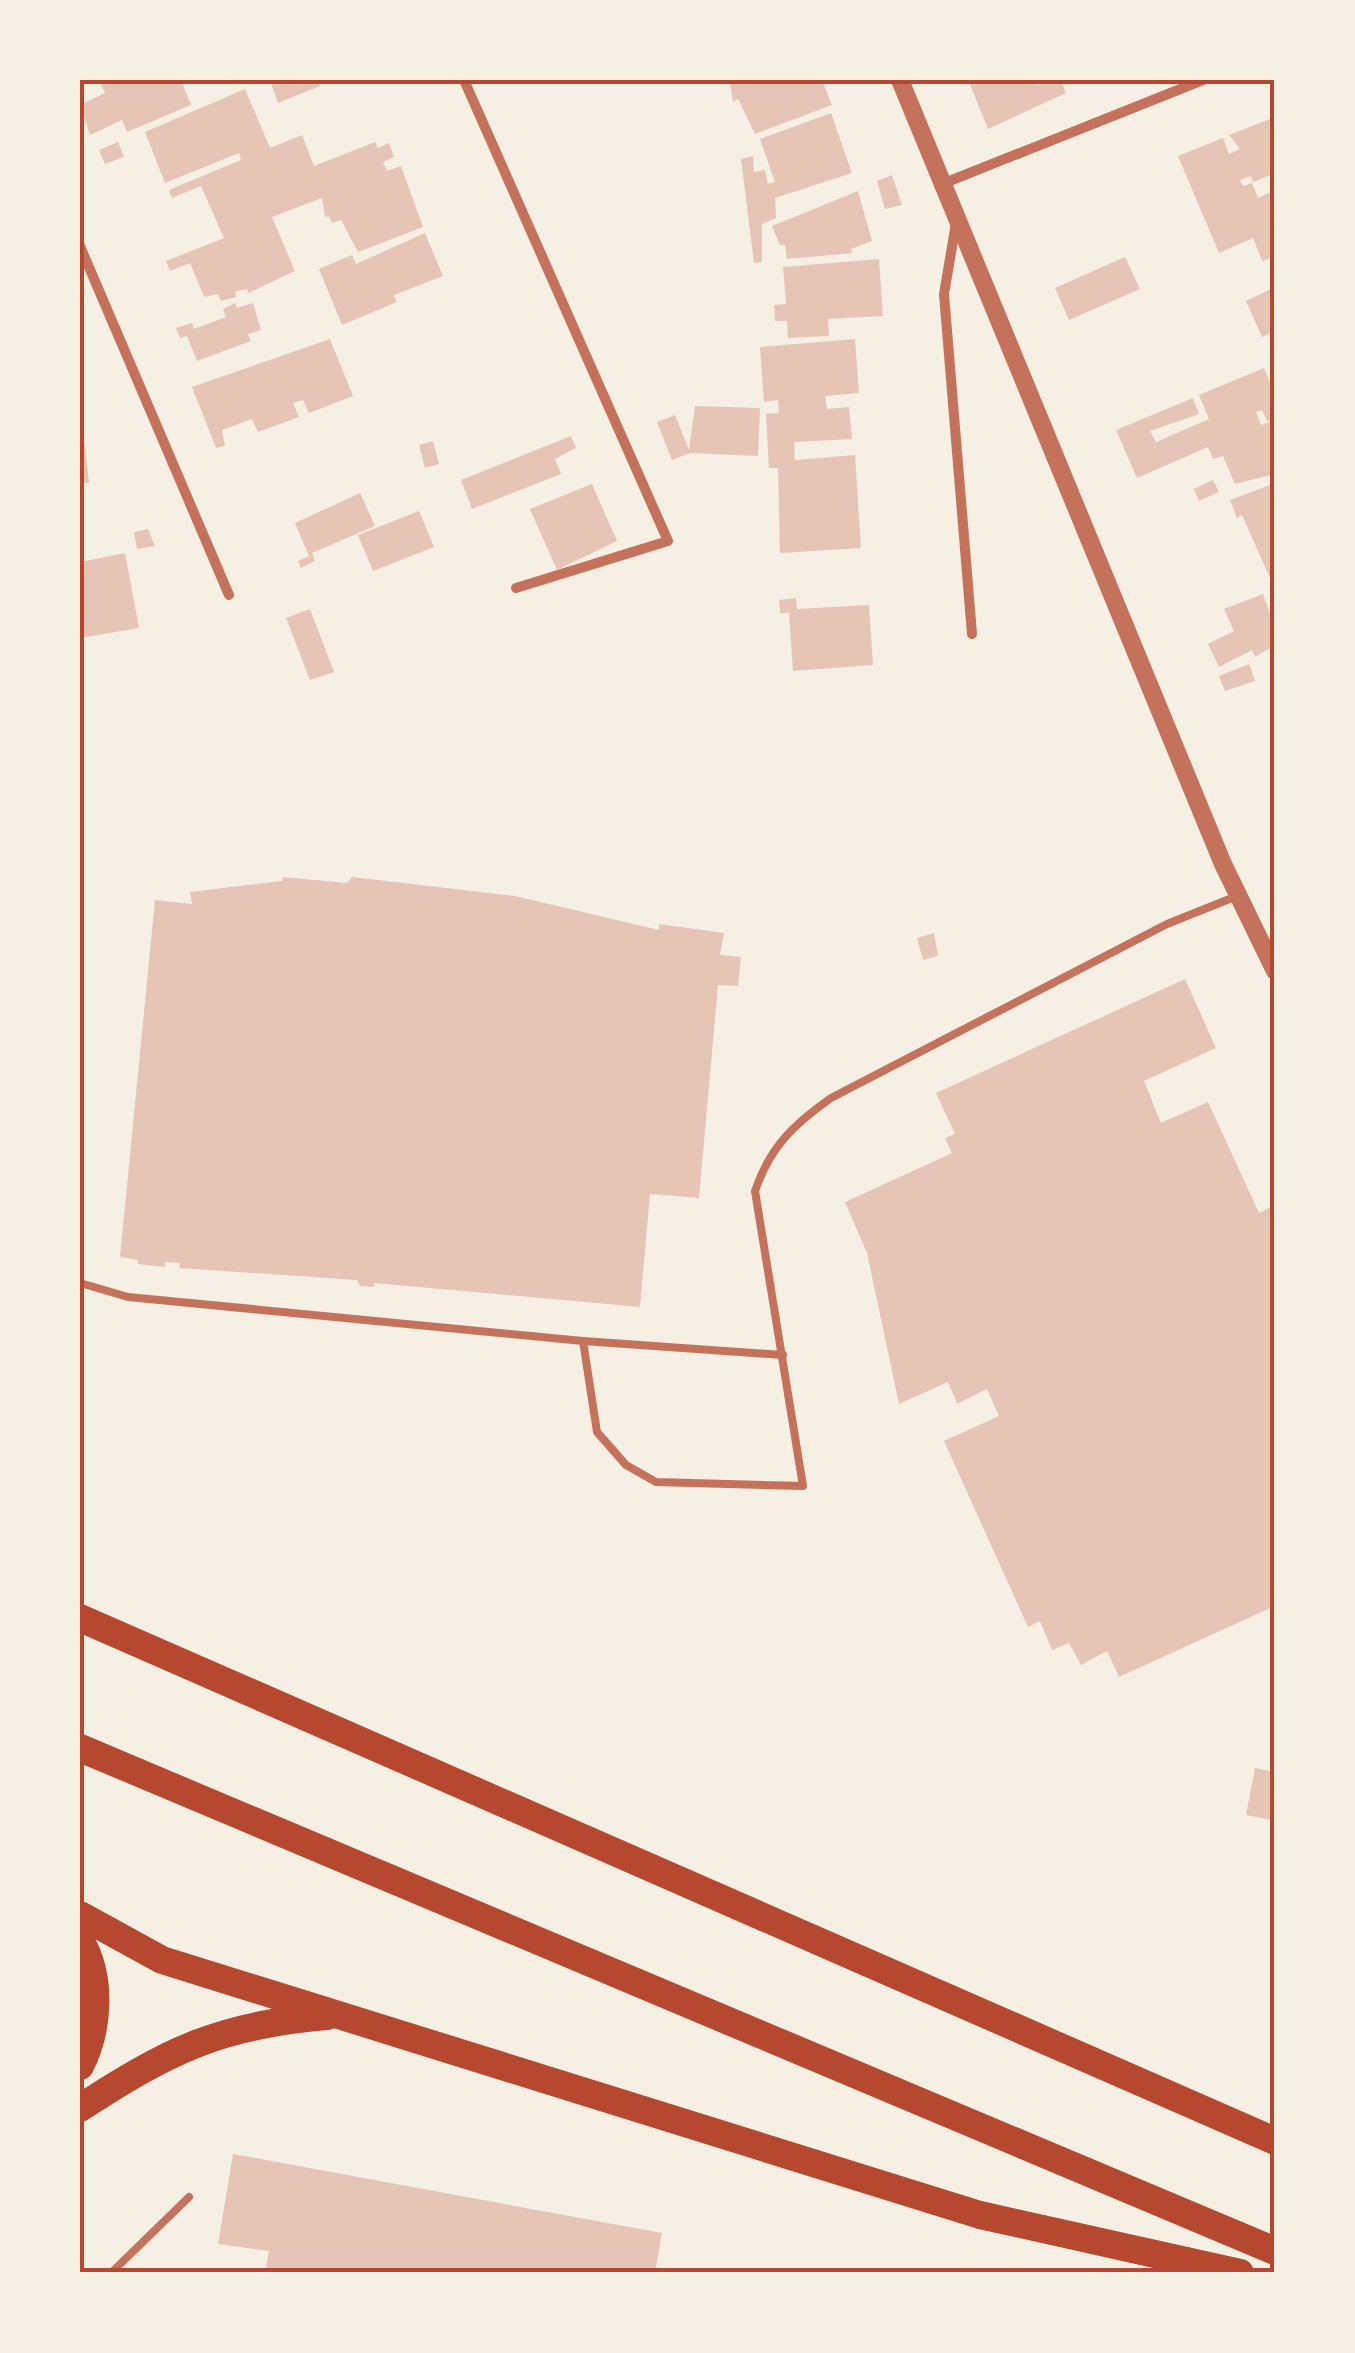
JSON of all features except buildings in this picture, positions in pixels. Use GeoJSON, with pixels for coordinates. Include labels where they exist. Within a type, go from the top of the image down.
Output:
{"type":"FeatureCollection","features":[{"type":"Feature","properties":{"kind":"highway"},"geometry":{"type":"LineString","coordinates":[[80,1618],[1275,2141]]}},
{"type":"Feature","properties":{"kind":"highway"},"geometry":{"type":"LineString","coordinates":[[80,1748],[1275,2250]]}},
{"type":"Feature","properties":{"kind":"highway"},"geometry":{"type":"LineString","coordinates":[[80,1915],[162,1960],[980,2215],[1240,2273]]}},
{"type":"Feature","properties":{"kind":"highway"},"geometry":{"type":"LineString","coordinates":[[80,1940],[93,1979],[95,2014],[92,2036],[80,2066]]}},
{"type":"Feature","properties":{"kind":"highway"},"geometry":{"type":"LineString","coordinates":[[80,2108],[170,2052],[215,2034],[269,2021],[344,2015]]}},
{"type":"Feature","properties":{"kind":"street"},"geometry":{"type":"LineString","coordinates":[[464,80],[668,541],[516,588]]}},
{"type":"Feature","properties":{"kind":"street"},"geometry":{"type":"LineString","coordinates":[[900,80],[1237,896],[1275,971]]}},
{"type":"Feature","properties":{"kind":"street"},"geometry":{"type":"LineString","coordinates":[[941,184],[1202,80]]}},
{"type":"Feature","properties":{"kind":"street"},"geometry":{"type":"LineString","coordinates":[[956,222],[944,294],[972,634]]}},
{"type":"Feature","properties":{"kind":"street"},"geometry":{"type":"LineString","coordinates":[[80,246],[228,595]]}},
{"type":"Feature","properties":{"kind":"lane"},"geometry":{"type":"LineString","coordinates":[[583,1341],[597,1432],[626,1465],[656,1482],[803,1486],[755,1191],[766,1158],[791,1126],[830,1098],[1149,933],[1237,896]]}},
{"type":"Feature","properties":{"kind":"lane"},"geometry":{"type":"LineString","coordinates":[[80,1283],[128,1296],[583,1341],[783,1355]]}},
{"type":"Feature","properties":{"kind":"lane"},"geometry":{"type":"LineString","coordinates":[[110,2273],[189,2197]]}}]}
